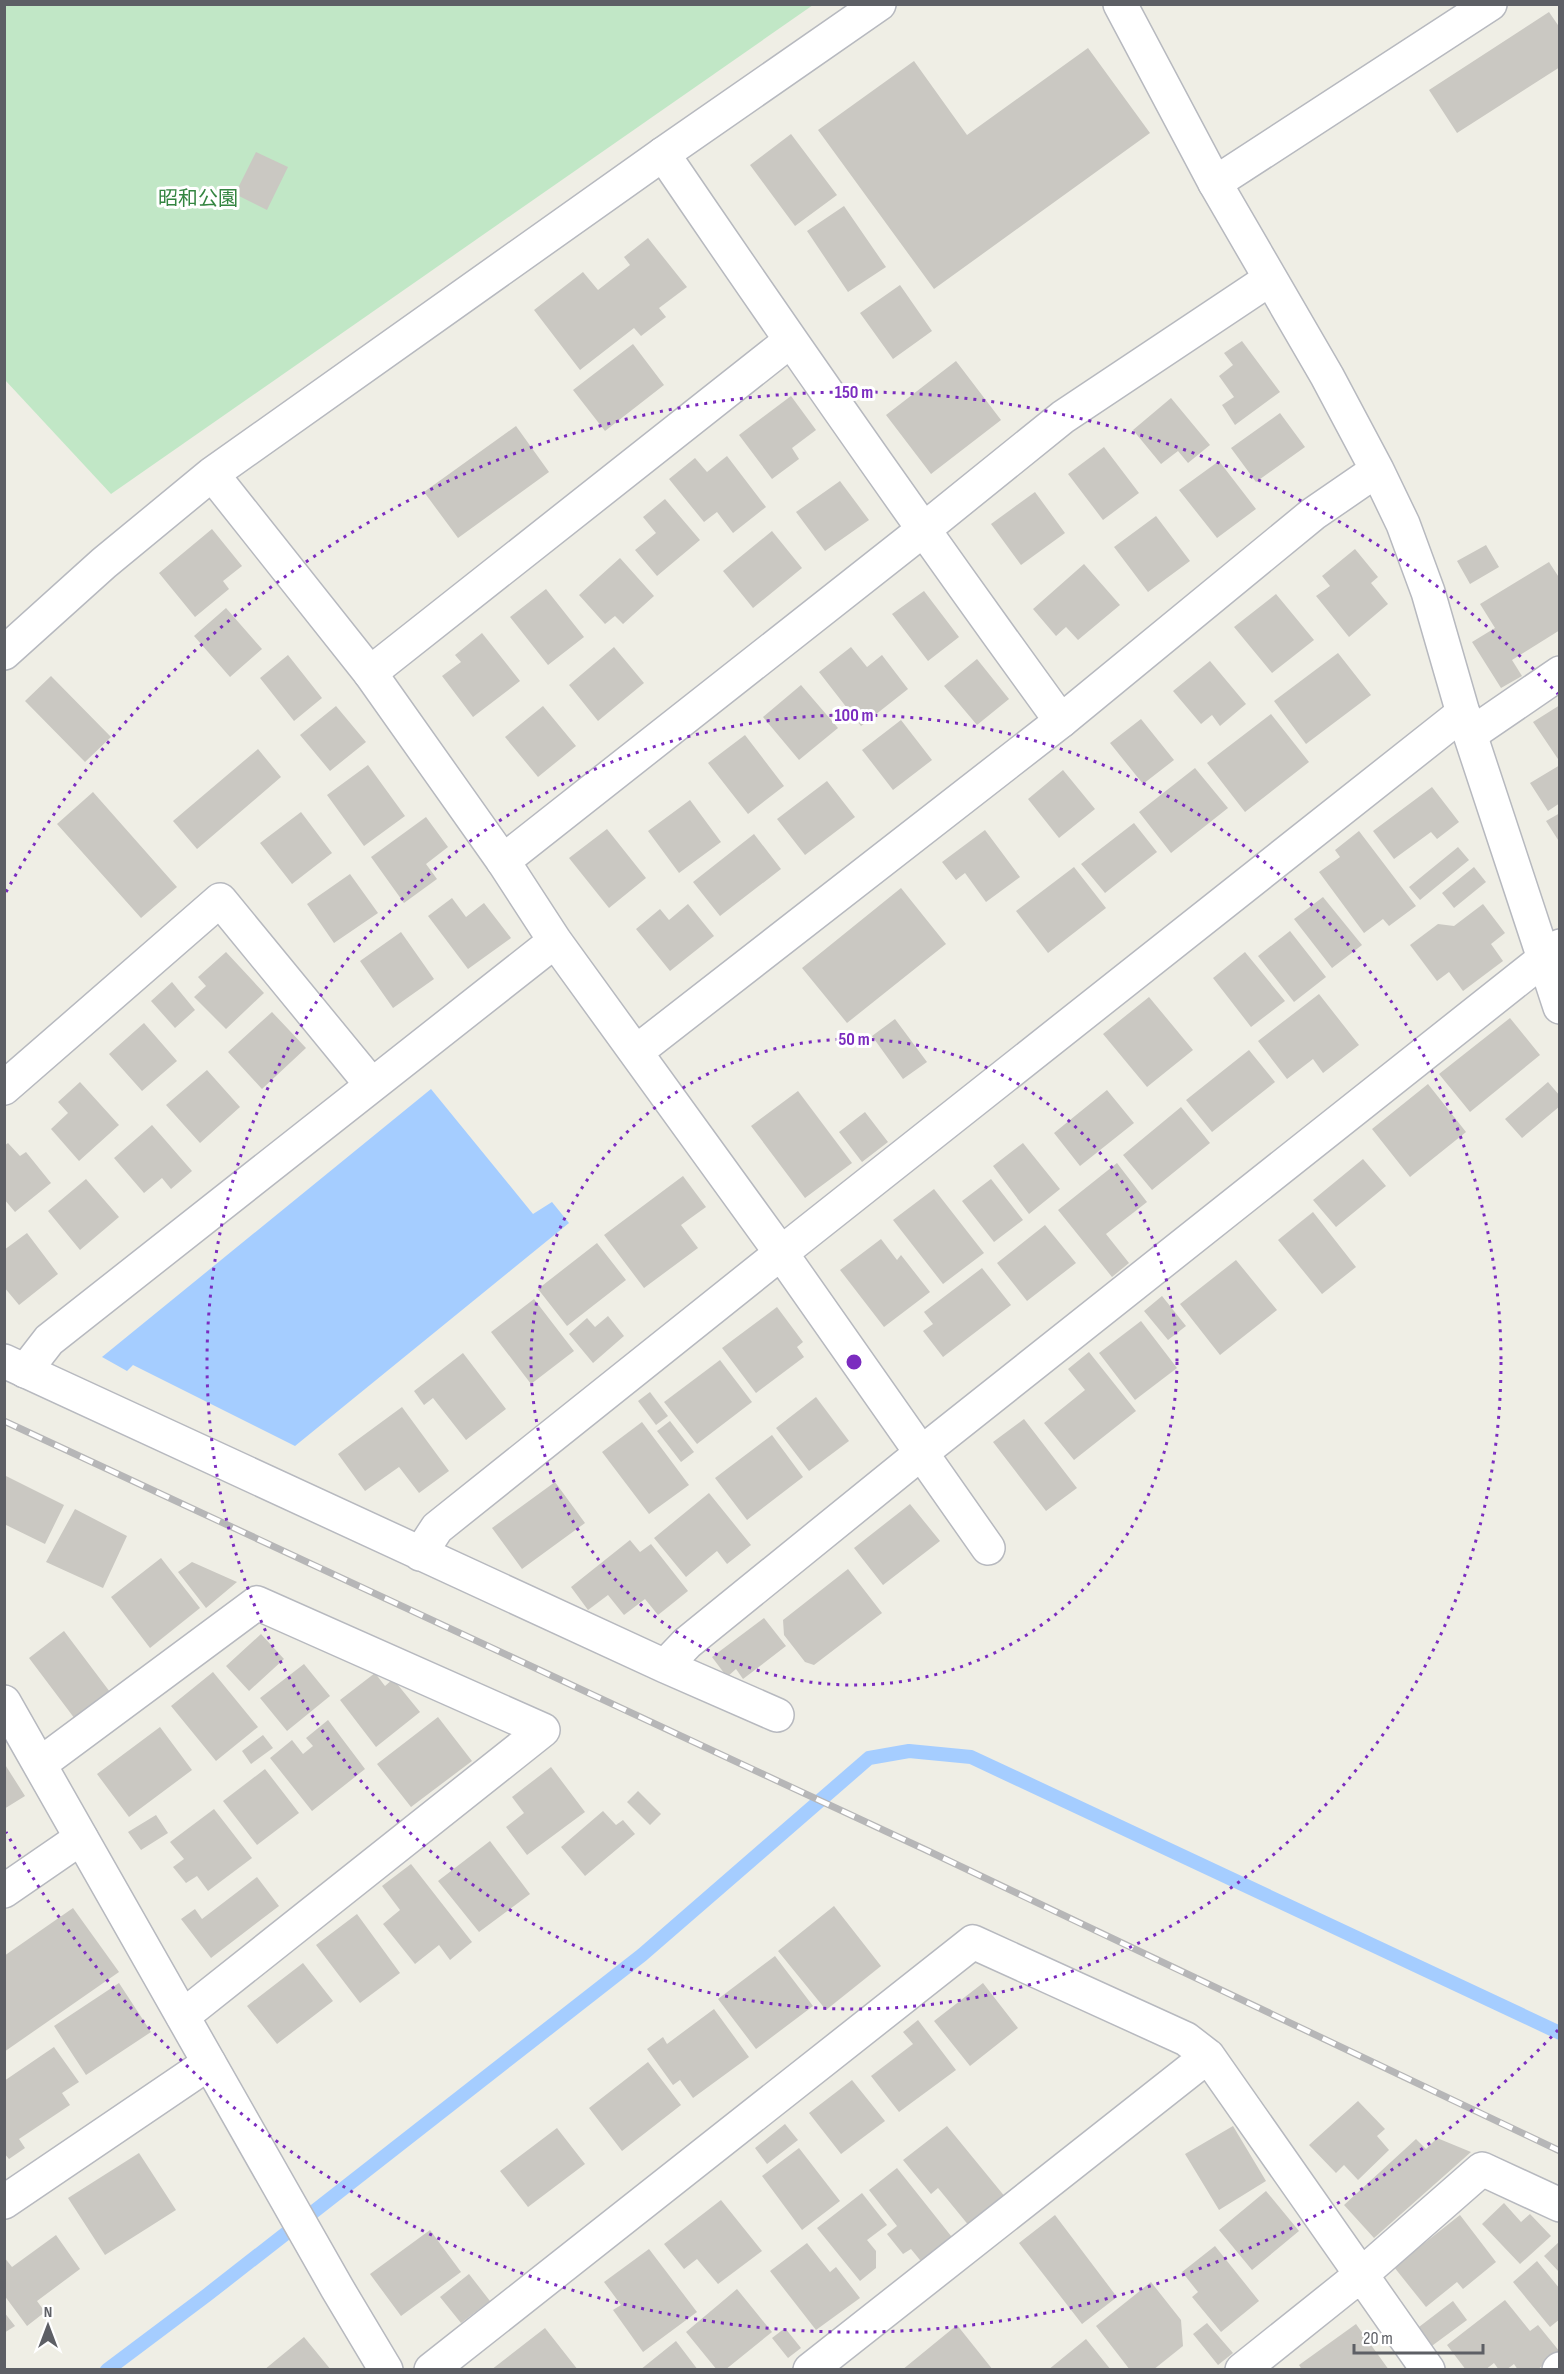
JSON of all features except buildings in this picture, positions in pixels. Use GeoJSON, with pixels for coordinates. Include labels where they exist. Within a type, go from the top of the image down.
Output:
{"type":"FeatureCollection","features":[{"type":"Feature","properties":{"kind":"street"},"geometry":{"type":"LineString","coordinates":[[4,653],[104,563],[212,474],[663,154],[879,4]]}},
{"type":"Feature","properties":{"kind":"street"},"geometry":{"type":"LineString","coordinates":[[1120,4],[1215,183],[1327,376],[1403,524],[1428,592],[1467,723],[1552,953],[1560,1007]]}},
{"type":"Feature","properties":{"kind":"street"},"geometry":{"type":"LineString","coordinates":[[1215,183],[1490,4]]}},
{"type":"Feature","properties":{"kind":"street"},"geometry":{"type":"LineString","coordinates":[[663,154],[790,341],[1061,721]]}},
{"type":"Feature","properties":{"kind":"street"},"geometry":{"type":"LineString","coordinates":[[503,861],[1063,417],[1270,279]]}},
{"type":"Feature","properties":{"kind":"street"},"geometry":{"type":"LineString","coordinates":[[370,673],[790,341]]}},
{"type":"Feature","properties":{"kind":"street"},"geometry":{"type":"LineString","coordinates":[[636,1052],[1061,721],[1313,514],[1377,470]]}},
{"type":"Feature","properties":{"kind":"street"},"geometry":{"type":"LineString","coordinates":[[212,474],[370,673],[503,861],[555,941],[781,1252],[920,1454],[988,1548]]}},
{"type":"Feature","properties":{"kind":"street"},"geometry":{"type":"LineString","coordinates":[[420,1554],[437,1528],[781,1252],[1467,723],[1560,673]]}},
{"type":"Feature","properties":{"kind":"street"},"geometry":{"type":"LineString","coordinates":[[4,1088],[220,900],[371,1084]]}},
{"type":"Feature","properties":{"kind":"street"},"geometry":{"type":"LineString","coordinates":[[555,941],[15,1366],[420,1554],[777,1715]]}},
{"type":"Feature","properties":{"kind":"street"},"geometry":{"type":"LineString","coordinates":[[665,1666],[687,1643],[920,1454],[1552,953]]}},
{"type":"Feature","properties":{"kind":"street"},"geometry":{"type":"LineString","coordinates":[[40,1764],[257,1602],[543,1730],[183,2016]]}},
{"type":"Feature","properties":{"kind":"street"},"geometry":{"type":"LineString","coordinates":[[4,1702],[337,2288],[386,2370]]}},
{"type":"Feature","properties":{"kind":"street"},"geometry":{"type":"LineString","coordinates":[[4,1891],[81,1838]]}},
{"type":"Feature","properties":{"kind":"street"},"geometry":{"type":"LineString","coordinates":[[431,2370],[973,1942],[1186,2039],[1208,2056],[1428,2370]]}},
{"type":"Feature","properties":{"kind":"street"},"geometry":{"type":"LineString","coordinates":[[810,2370],[1208,2056]]}},
{"type":"Feature","properties":{"kind":"street"},"geometry":{"type":"LineString","coordinates":[[4,2202],[209,2063]]}},
{"type":"Feature","properties":{"kind":"street"},"geometry":{"type":"LineString","coordinates":[[1242,2370],[1362,2274],[1482,2169],[1560,2205]]}},
{"type":"Feature","properties":{"kind":"green space","name":"昭和公園"},"geometry":{"type":"Polygon","coordinates":[[[5,5],[813,5],[111,494],[5,380],[5,5]]]}},
{"type":"Feature","properties":{"kind":"water"},"geometry":{"type":"Polygon","coordinates":[[[431,1089],[533,1214],[552,1202],[569,1223],[295,1446],[133,1365],[127,1371],[102,1357],[431,1089]]]}},
{"type":"Feature","properties":{"kind":"waterway"},"geometry":{"type":"LineString","coordinates":[[107,2370],[207,2295],[642,1955],[869,1758],[909,1751],[971,1757],[1560,2033]]}},
{"type":"Feature","properties":{"kind":"railway"},"geometry":{"type":"LineString","coordinates":[[4,1421],[924,1849],[1560,2151]]}}]}
